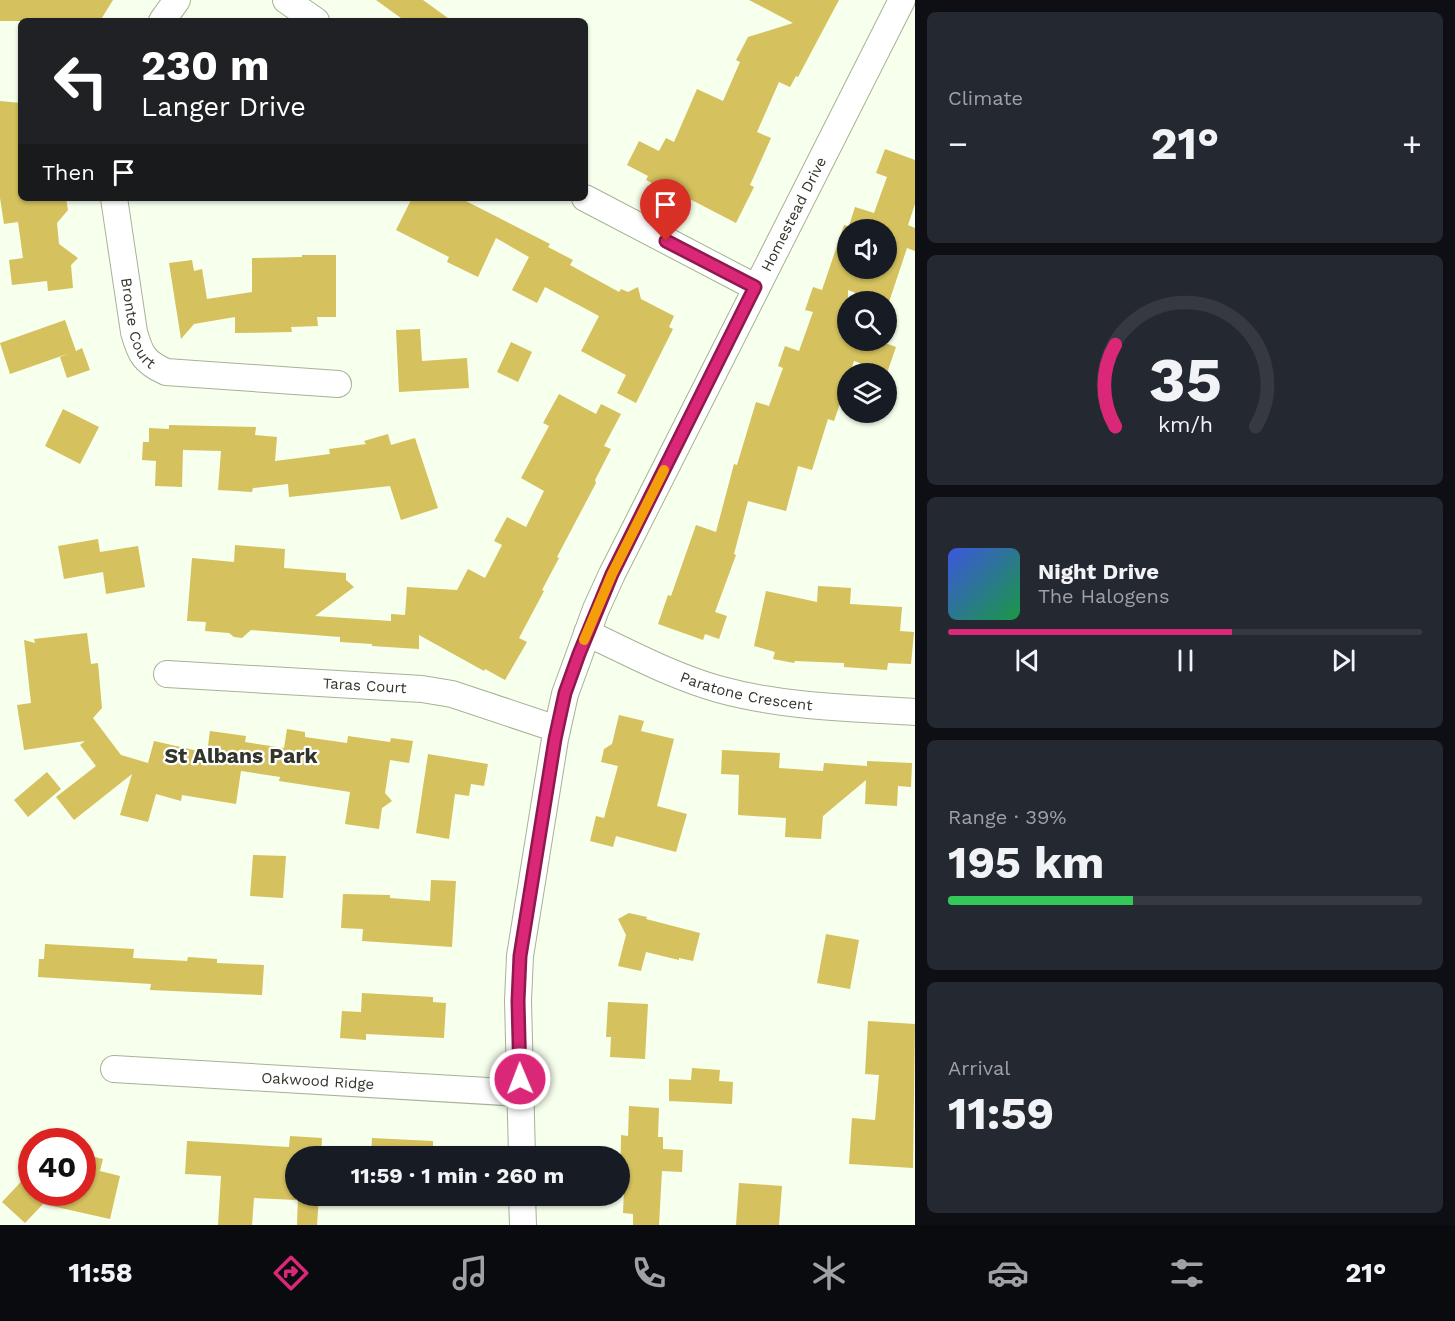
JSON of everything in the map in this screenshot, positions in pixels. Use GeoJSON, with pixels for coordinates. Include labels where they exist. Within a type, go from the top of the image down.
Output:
{"type":"FeatureCollection","features":[{"type":"Feature","properties":{"kind":"street"},"geometry":{"type":"LineString","coordinates":[[164,18],[177,0]]}},
{"type":"Feature","properties":{"kind":"street"},"geometry":{"type":"LineString","coordinates":[[286,0],[312,18]]}},
{"type":"Feature","properties":{"kind":"street","name":"Homestead Drive"},"geometry":{"type":"LineString","coordinates":[[522,1146],[518,1001],[520,956],[557,729],[565,693],[612,574],[902,0]]}},
{"type":"Feature","properties":{"kind":"street"},"geometry":{"type":"LineString","coordinates":[[588,200],[755,287]]}},
{"type":"Feature","properties":{"kind":"street","name":"Bronte Court"},"geometry":{"type":"LineString","coordinates":[[114,201],[134,332],[139,351],[150,365],[166,372],[338,384]]}},
{"type":"Feature","properties":{"kind":"street","name":"Paratone Crescent"},"geometry":{"type":"LineString","coordinates":[[587,633],[672,673],[717,689],[762,700],[820,707],[915,712]]}},
{"type":"Feature","properties":{"kind":"street","name":"Taras Court"},"geometry":{"type":"LineString","coordinates":[[167,675],[422,688],[452,694],[557,729]]}},
{"type":"Feature","properties":{"kind":"street","name":"Oakwood Ridge"},"geometry":{"type":"LineString","coordinates":[[114,1069],[520,1093]]}},
{"type":"Feature","properties":{"kind":"street"},"geometry":{"type":"LineString","coordinates":[[522,1206],[523,1225]]}},
{"type":"Feature","properties":{"kind":"building"},"geometry":{"type":"Polygon","coordinates":[[[0,0],[113,0],[102,18],[18,18],[18,21],[0,21],[0,0]]]}},
{"type":"Feature","properties":{"kind":"building"},"geometry":{"type":"Polygon","coordinates":[[[376,0],[423,0],[448,18],[401,18],[376,0]]]}},
{"type":"Feature","properties":{"kind":"building"},"geometry":{"type":"Polygon","coordinates":[[[749,0],[839,0],[798,77],[796,76],[790,87],[779,82],[757,132],[771,138],[750,185],[754,187],[736,223],[682,195],[681,198],[646,180],[648,176],[627,165],[639,141],[659,151],[666,138],[674,142],[697,89],[723,101],[740,62],[736,60],[748,37],[793,23],[749,0]]]}},
{"type":"Feature","properties":{"kind":"building"},"geometry":{"type":"Polygon","coordinates":[[[0,101],[18,103],[18,201],[66,201],[68,210],[57,223],[59,244],[78,258],[71,265],[73,288],[48,291],[47,281],[12,285],[9,260],[23,258],[18,222],[4,224],[0,198],[0,101]]]}},
{"type":"Feature","properties":{"kind":"building"},"geometry":{"type":"Polygon","coordinates":[[[885,149],[915,160],[915,204],[908,225],[915,228],[915,251],[907,248],[897,278],[897,219],[851,219],[855,207],[874,213],[887,177],[876,173],[885,149]]]}},
{"type":"Feature","properties":{"kind":"building"},"geometry":{"type":"Polygon","coordinates":[[[410,201],[466,201],[550,244],[548,247],[573,260],[570,265],[619,292],[621,289],[628,292],[638,287],[641,299],[674,316],[669,327],[673,329],[636,403],[617,393],[626,375],[581,351],[599,316],[545,287],[537,303],[512,290],[529,257],[496,238],[478,277],[447,262],[449,257],[396,230],[410,201]]]}},
{"type":"Feature","properties":{"kind":"building"},"geometry":{"type":"Polygon","coordinates":[[[837,246],[837,279],[897,279],[893,291],[837,291],[837,351],[895,351],[890,363],[854,361],[853,363],[837,363],[837,412],[834,421],[828,419],[812,470],[798,466],[786,511],[748,501],[734,554],[736,555],[715,612],[727,616],[719,639],[705,634],[703,640],[658,624],[668,595],[671,596],[696,525],[716,532],[734,464],[737,465],[756,402],[769,406],[783,368],[778,366],[785,346],[799,351],[813,312],[805,310],[813,287],[822,290],[837,246]]]}},
{"type":"Feature","properties":{"kind":"building"},"geometry":{"type":"Polygon","coordinates":[[[302,255],[336,255],[336,317],[317,317],[318,326],[291,327],[292,332],[235,333],[235,317],[194,324],[181,339],[169,263],[192,260],[194,271],[202,269],[207,299],[252,292],[252,258],[302,257],[302,255]]]}},
{"type":"Feature","properties":{"kind":"building"},"geometry":{"type":"Polygon","coordinates":[[[65,320],[76,351],[82,348],[90,370],[67,378],[60,357],[70,353],[10,374],[0,343],[65,320]]]}},
{"type":"Feature","properties":{"kind":"building"},"geometry":{"type":"Polygon","coordinates":[[[420,329],[422,361],[467,358],[469,388],[399,392],[396,330],[420,329]]]}},
{"type":"Feature","properties":{"kind":"building"},"geometry":{"type":"Polygon","coordinates":[[[511,342],[532,352],[518,382],[497,372],[511,342]]]}},
{"type":"Feature","properties":{"kind":"building"},"geometry":{"type":"Polygon","coordinates":[[[559,394],[596,414],[601,404],[621,414],[604,446],[611,449],[595,480],[596,483],[557,557],[559,558],[542,590],[544,591],[519,638],[527,642],[505,680],[419,635],[419,649],[340,642],[340,637],[251,630],[242,638],[234,637],[229,633],[205,631],[206,622],[187,621],[192,558],[234,562],[235,545],[285,549],[284,568],[346,573],[346,580],[354,587],[315,616],[391,621],[391,614],[405,615],[407,587],[457,590],[468,569],[485,578],[502,545],[494,541],[507,517],[526,527],[544,491],[521,478],[549,426],[543,423],[559,394]]]}},
{"type":"Feature","properties":{"kind":"building"},"geometry":{"type":"Polygon","coordinates":[[[63,409],[99,427],[80,464],[45,446],[63,409]]]}},
{"type":"Feature","properties":{"kind":"building"},"geometry":{"type":"Polygon","coordinates":[[[169,425],[256,427],[255,435],[277,437],[275,461],[330,454],[329,449],[366,444],[364,441],[388,434],[391,445],[415,438],[438,508],[401,520],[390,486],[289,497],[288,484],[253,488],[252,492],[218,490],[221,451],[183,450],[182,487],[155,486],[156,461],[142,460],[143,442],[149,442],[149,428],[169,429],[169,425]]]}},
{"type":"Feature","properties":{"kind":"building"},"geometry":{"type":"Polygon","coordinates":[[[98,539],[100,552],[138,546],[145,587],[106,594],[103,572],[64,579],[58,546],[98,539]]]}},
{"type":"Feature","properties":{"kind":"building"},"geometry":{"type":"Polygon","coordinates":[[[818,586],[851,588],[850,604],[902,607],[900,631],[914,632],[911,664],[888,663],[887,670],[844,667],[844,663],[795,661],[794,663],[773,659],[775,652],[754,646],[766,591],[817,602],[818,586]]]}},
{"type":"Feature","properties":{"kind":"building"},"geometry":{"type":"Polygon","coordinates":[[[87,633],[91,664],[98,663],[102,708],[93,718],[121,755],[148,763],[154,741],[207,753],[210,731],[246,736],[245,742],[284,748],[287,729],[305,732],[305,737],[347,743],[348,736],[390,742],[391,738],[413,741],[409,763],[390,760],[385,793],[392,801],[382,808],[379,829],[345,824],[350,792],[279,781],[280,777],[241,771],[236,804],[182,795],[181,801],[156,794],[148,822],[120,815],[132,774],[74,820],[56,797],[96,766],[80,745],[85,741],[24,750],[17,705],[31,703],[24,640],[35,643],[34,639],[87,633]]]}},
{"type":"Feature","properties":{"kind":"building"},"geometry":{"type":"Polygon","coordinates":[[[619,715],[644,721],[641,731],[674,739],[657,806],[687,814],[676,852],[616,836],[613,847],[590,841],[596,816],[604,818],[618,766],[601,762],[604,749],[612,744],[619,715]]]}},
{"type":"Feature","properties":{"kind":"building"},"geometry":{"type":"Polygon","coordinates":[[[722,750],[780,753],[779,768],[823,771],[824,763],[867,766],[867,761],[912,763],[911,787],[898,786],[897,806],[865,804],[866,780],[823,816],[821,839],[785,837],[786,818],[738,815],[739,775],[721,774],[722,750]]]}},
{"type":"Feature","properties":{"kind":"building"},"geometry":{"type":"Polygon","coordinates":[[[428,754],[488,764],[484,786],[471,784],[469,796],[455,794],[449,839],[416,833],[428,754]]]}},
{"type":"Feature","properties":{"kind":"building"},"geometry":{"type":"Polygon","coordinates":[[[47,772],[61,789],[28,817],[14,800],[47,772]]]}},
{"type":"Feature","properties":{"kind":"building"},"geometry":{"type":"Polygon","coordinates":[[[253,855],[286,856],[283,898],[250,896],[253,855]]]}},
{"type":"Feature","properties":{"kind":"building"},"geometry":{"type":"Polygon","coordinates":[[[431,880],[456,881],[452,947],[362,941],[363,929],[341,928],[343,894],[390,895],[390,898],[430,901],[431,880]]]}},
{"type":"Feature","properties":{"kind":"building"},"geometry":{"type":"Polygon","coordinates":[[[629,913],[700,933],[693,961],[646,952],[641,971],[618,966],[626,935],[618,919],[629,913]]]}},
{"type":"Feature","properties":{"kind":"building"},"geometry":{"type":"Polygon","coordinates":[[[826,934],[859,940],[850,989],[817,983],[826,934]]]}},
{"type":"Feature","properties":{"kind":"building"},"geometry":{"type":"Polygon","coordinates":[[[45,944],[134,949],[133,958],[187,961],[188,957],[217,959],[217,963],[264,965],[262,995],[150,990],[151,984],[38,977],[39,959],[44,959],[45,944]]]}},
{"type":"Feature","properties":{"kind":"building"},"geometry":{"type":"Polygon","coordinates":[[[362,993],[433,997],[433,1002],[446,1003],[444,1038],[366,1034],[366,1040],[340,1038],[342,1011],[361,1012],[362,993]]]}},
{"type":"Feature","properties":{"kind":"building"},"geometry":{"type":"Polygon","coordinates":[[[608,1002],[648,1004],[645,1059],[610,1057],[611,1037],[606,1037],[608,1002]]]}},
{"type":"Feature","properties":{"kind":"building"},"geometry":{"type":"Polygon","coordinates":[[[868,1021],[915,1024],[913,1168],[849,1164],[852,1118],[875,1120],[879,1075],[865,1074],[868,1021]]]}},
{"type":"Feature","properties":{"kind":"building"},"geometry":{"type":"Polygon","coordinates":[[[692,1068],[720,1070],[719,1081],[733,1082],[732,1104],[669,1101],[669,1079],[691,1080],[692,1068]]]}},
{"type":"Feature","properties":{"kind":"building"},"geometry":{"type":"Polygon","coordinates":[[[629,1106],[659,1108],[658,1137],[663,1137],[663,1149],[683,1150],[682,1172],[662,1171],[659,1225],[633,1225],[633,1214],[623,1213],[623,1206],[630,1206],[630,1146],[621,1146],[621,1135],[628,1136],[629,1106]]]}},
{"type":"Feature","properties":{"kind":"building"},"geometry":{"type":"Polygon","coordinates":[[[290,1136],[322,1138],[322,1146],[289,1146],[290,1136]]]}},
{"type":"Feature","properties":{"kind":"building"},"geometry":{"type":"Polygon","coordinates":[[[372,1138],[433,1141],[433,1146],[372,1146],[372,1138]]]}},
{"type":"Feature","properties":{"kind":"building"},"geometry":{"type":"Polygon","coordinates":[[[187,1141],[285,1147],[285,1199],[254,1198],[252,1225],[218,1225],[221,1176],[185,1174],[187,1141]]]}},
{"type":"Feature","properties":{"kind":"building"},"geometry":{"type":"Polygon","coordinates":[[[96,1157],[103,1159],[100,1171],[120,1176],[110,1219],[52,1206],[96,1206],[96,1157]]]}},
{"type":"Feature","properties":{"kind":"building"},"geometry":{"type":"Polygon","coordinates":[[[739,1183],[782,1186],[779,1225],[736,1225],[739,1183]]]}},
{"type":"Feature","properties":{"kind":"building"},"geometry":{"type":"Polygon","coordinates":[[[18,1185],[18,1206],[41,1206],[25,1223],[2,1202],[18,1185]]]}},
{"type":"Feature","properties":{"kind":"building"},"geometry":{"type":"Polygon","coordinates":[[[298,1206],[318,1206],[317,1225],[297,1225],[298,1206]]]}},
{"type":"Feature","properties":{"kind":"slow traffic"},"geometry":{"type":"LineString","coordinates":[[584,640],[612,574],[664,470]]}},
{"type":"Feature","properties":{"kind":"district","name":"St Albans Park"},"geometry":{"type":"Point","coordinates":[241,756]}},
{"type":"Feature","properties":{"kind":"route"},"geometry":{"type":"LineString","coordinates":[[520,1079],[518,1001],[520,956],[555,739],[565,693],[596,609],[612,574],[755,287],[666,241]]}}]}
